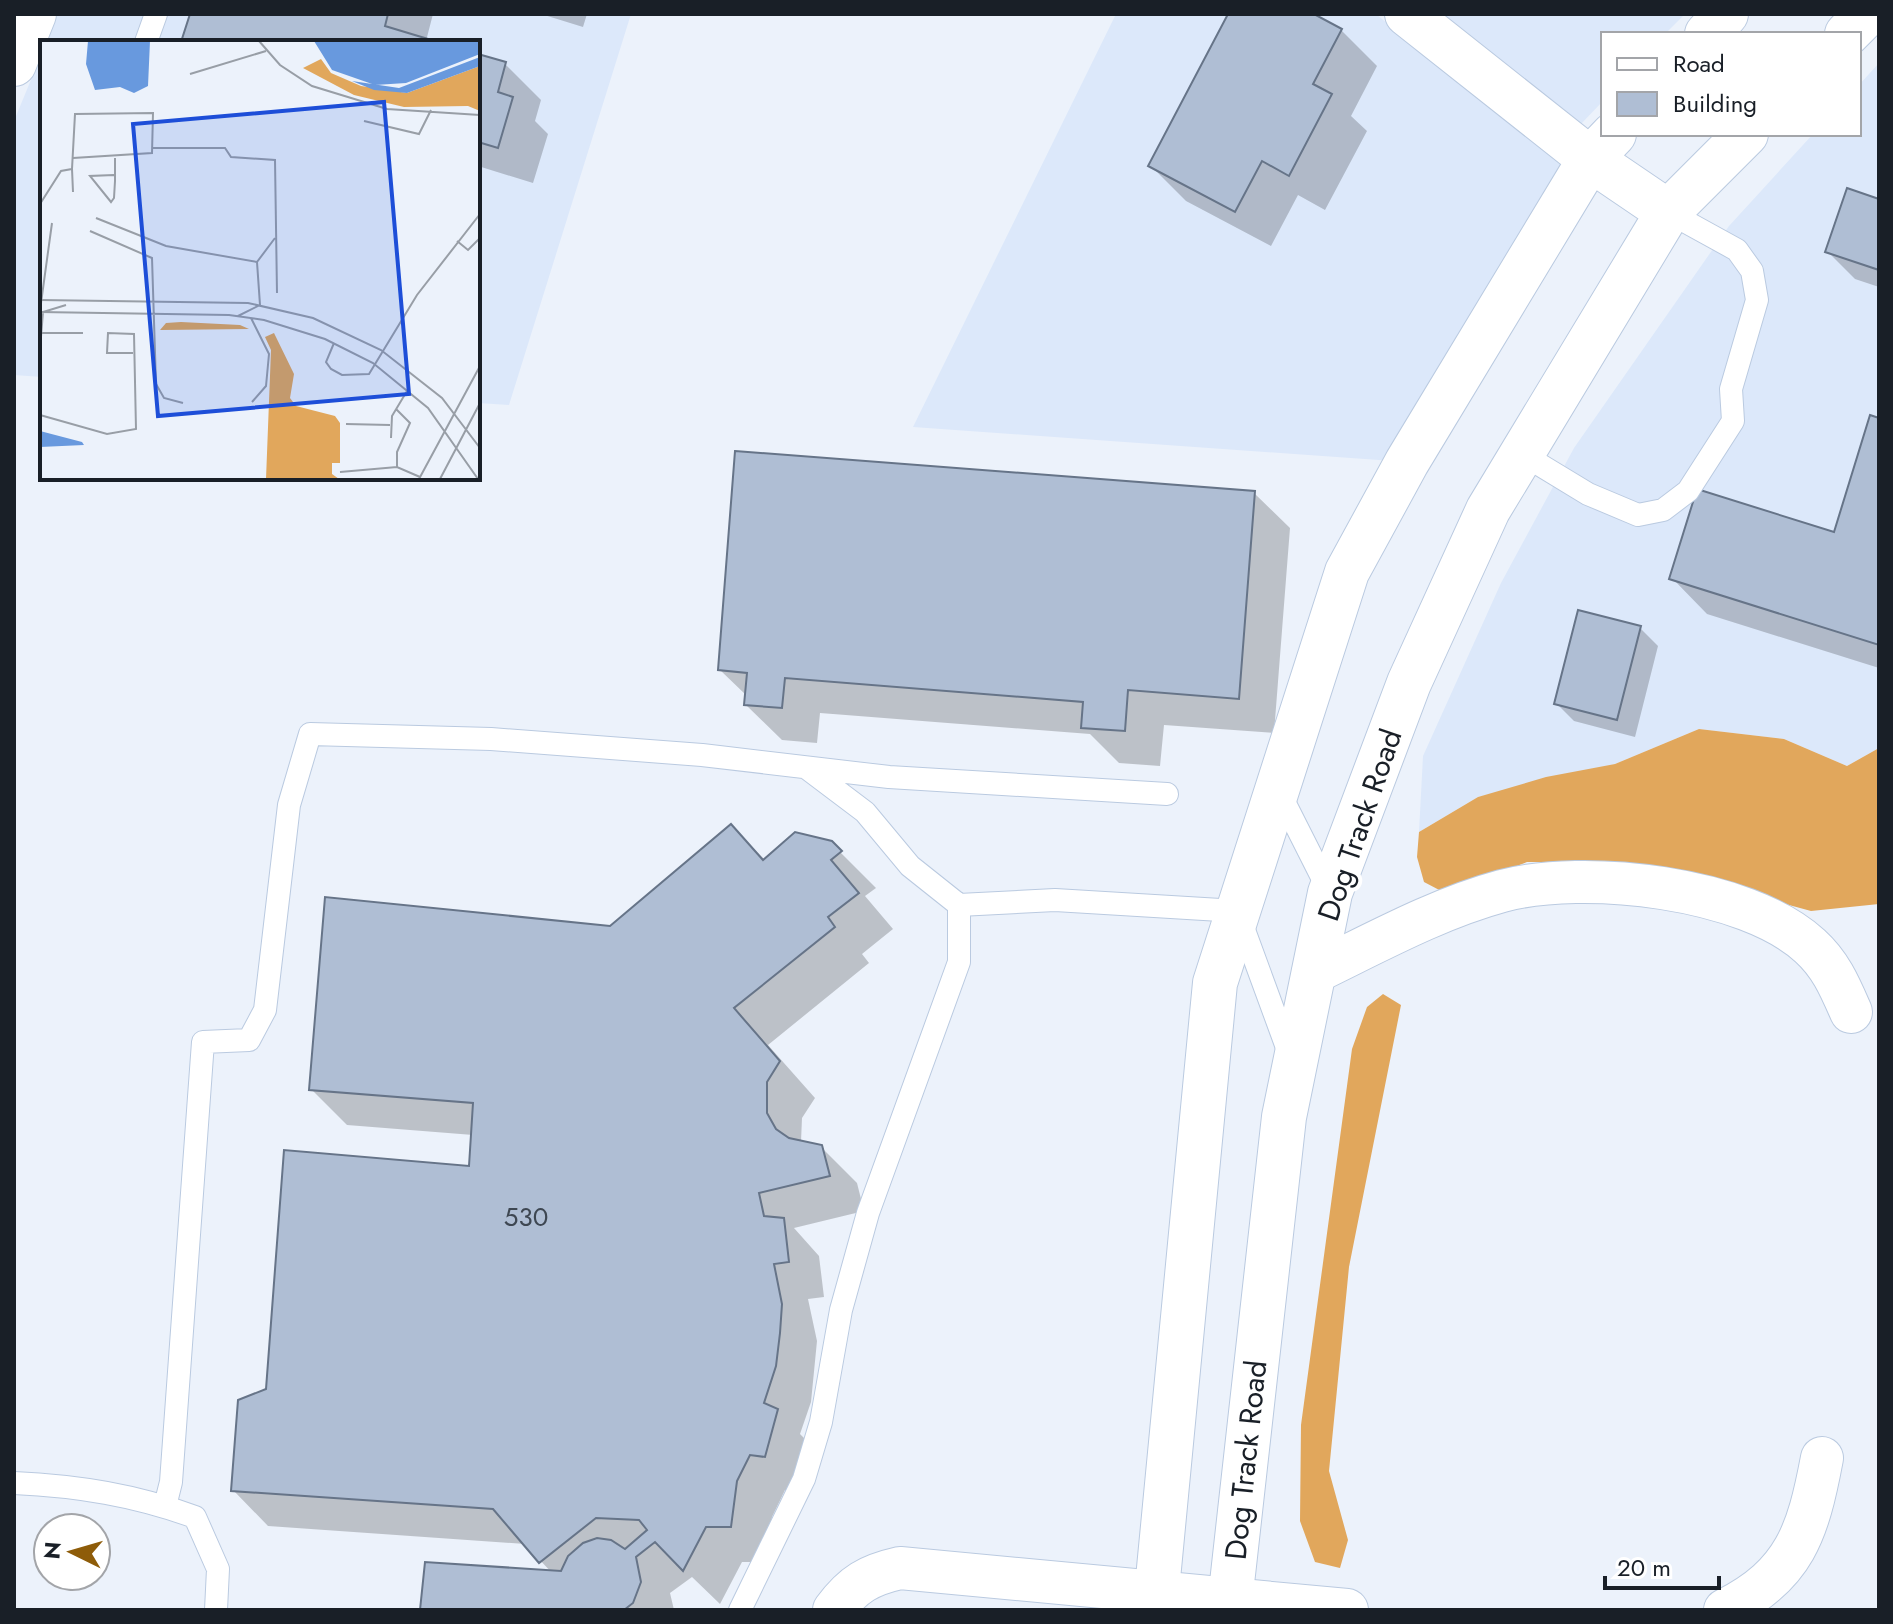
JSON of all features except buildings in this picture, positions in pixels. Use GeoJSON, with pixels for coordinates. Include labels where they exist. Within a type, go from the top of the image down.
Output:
{"type":"FeatureCollection","features":[{"type":"Feature","properties":{"kind":"main road"},"geometry":{"type":"LineString","coordinates":[[14,64],[34,14]]}},
{"type":"Feature","properties":{"kind":"main road"},"geometry":{"type":"LineString","coordinates":[[1407,14],[1602,147],[1668,212]]}},
{"type":"Feature","properties":{"kind":"main road"},"geometry":{"type":"LineString","coordinates":[[1709,32],[1726,14]]}},
{"type":"Feature","properties":{"kind":"main road"},"geometry":{"type":"LineString","coordinates":[[1849,32],[1868,14]]}},
{"type":"Feature","properties":{"kind":"main road","name":"Dog Track Road"},"geometry":{"type":"LineString","coordinates":[[1230,1605],[1284,1117],[1330,893],[1409,683],[1488,510],[1668,212],[1744,136]]}},
{"type":"Feature","properties":{"kind":"main road"},"geometry":{"type":"LineString","coordinates":[[1156,1602],[1215,983],[1275,785],[1347,572],[1407,462],[1602,147]]}},
{"type":"Feature","properties":{"kind":"street"},"geometry":{"type":"LineString","coordinates":[[1313,973],[1452,907],[1504,890],[1556,880],[1705,895],[1757,915],[1809,944],[1832,969],[1851,1012]]}},
{"type":"Feature","properties":{"kind":"street"},"geometry":{"type":"LineString","coordinates":[[1725,1610],[1749,1598],[1777,1576],[1795,1548],[1813,1505],[1822,1458]]}},
{"type":"Feature","properties":{"kind":"street"},"geometry":{"type":"LineString","coordinates":[[834,1610],[856,1583],[871,1575],[900,1568],[1156,1602],[1347,1610]]}},
{"type":"Feature","properties":{"kind":"lane"},"geometry":{"type":"LineString","coordinates":[[147,40],[156,14]]}},
{"type":"Feature","properties":{"kind":"lane"},"geometry":{"type":"LineString","coordinates":[[1868,14],[1879,21]]}},
{"type":"Feature","properties":{"kind":"lane"},"geometry":{"type":"LineString","coordinates":[[1522,454],[1588,494],[1638,515],[1663,510],[1688,491],[1733,421],[1731,389],[1757,300],[1752,271],[1737,250],[1668,212]]}},
{"type":"Feature","properties":{"kind":"lane"},"geometry":{"type":"LineString","coordinates":[[165,1506],[171,1482],[203,1042],[249,1040],[265,1010],[289,805],[310,734],[491,739],[702,755],[889,777],[1167,794]]}},
{"type":"Feature","properties":{"kind":"lane"},"geometry":{"type":"LineString","coordinates":[[807,768],[865,812],[910,866],[959,905],[1055,900],[1237,911],[1294,1067]]}},
{"type":"Feature","properties":{"kind":"lane"},"geometry":{"type":"LineString","coordinates":[[1275,785],[1330,893]]}},
{"type":"Feature","properties":{"kind":"lane"},"geometry":{"type":"LineString","coordinates":[[740,1610],[804,1479],[821,1422],[841,1310],[868,1213],[959,962],[959,905]]}},
{"type":"Feature","properties":{"kind":"lane"},"geometry":{"type":"LineString","coordinates":[[14,1483],[84,1487],[165,1506],[195,1517],[218,1569],[216,1610]]}},
{"type":"Feature","properties":{"kind":"shaded area"},"geometry":{"type":"Polygon","coordinates":[[[58,14],[631,14],[509,405],[480,403],[480,40],[47,40],[58,14]]]}},
{"type":"Feature","properties":{"kind":"shaded area"},"geometry":{"type":"Polygon","coordinates":[[[1116,14],[1376,14],[1406,39],[1590,159],[1407,462],[913,427],[1116,14]]]}},
{"type":"Feature","properties":{"kind":"shaded area"},"geometry":{"type":"Polygon","coordinates":[[[1440,14],[1685,14],[1667,32],[1601,32],[1601,103],[1580,125],[1440,14]]]}},
{"type":"Feature","properties":{"kind":"shaded area"},"geometry":{"type":"Polygon","coordinates":[[[40,58],[40,377],[14,375],[14,121],[40,58]]]}},
{"type":"Feature","properties":{"kind":"shaded area"},"geometry":{"type":"Polygon","coordinates":[[[1879,63],[1879,748],[1847,766],[1784,739],[1699,729],[1615,764],[1478,797],[1419,832],[1423,756],[1501,583],[1574,448],[1729,226],[1811,136],[1861,136],[1861,83],[1879,63]]]}},
{"type":"Feature","properties":{"kind":"shaded area"},"geometry":{"type":"Polygon","coordinates":[[[1699,729],[1784,739],[1847,766],[1879,748],[1879,904],[1811,911],[1687,877],[1593,862],[1527,862],[1445,893],[1424,882],[1417,857],[1419,832],[1478,797],[1546,777],[1615,764],[1699,729]]]}},
{"type":"Feature","properties":{"kind":"shaded area"},"geometry":{"type":"Polygon","coordinates":[[[1383,994],[1401,1005],[1349,1267],[1329,1471],[1348,1540],[1340,1568],[1315,1562],[1300,1521],[1301,1425],[1352,1049],[1367,1007],[1383,994]]]}}]}
